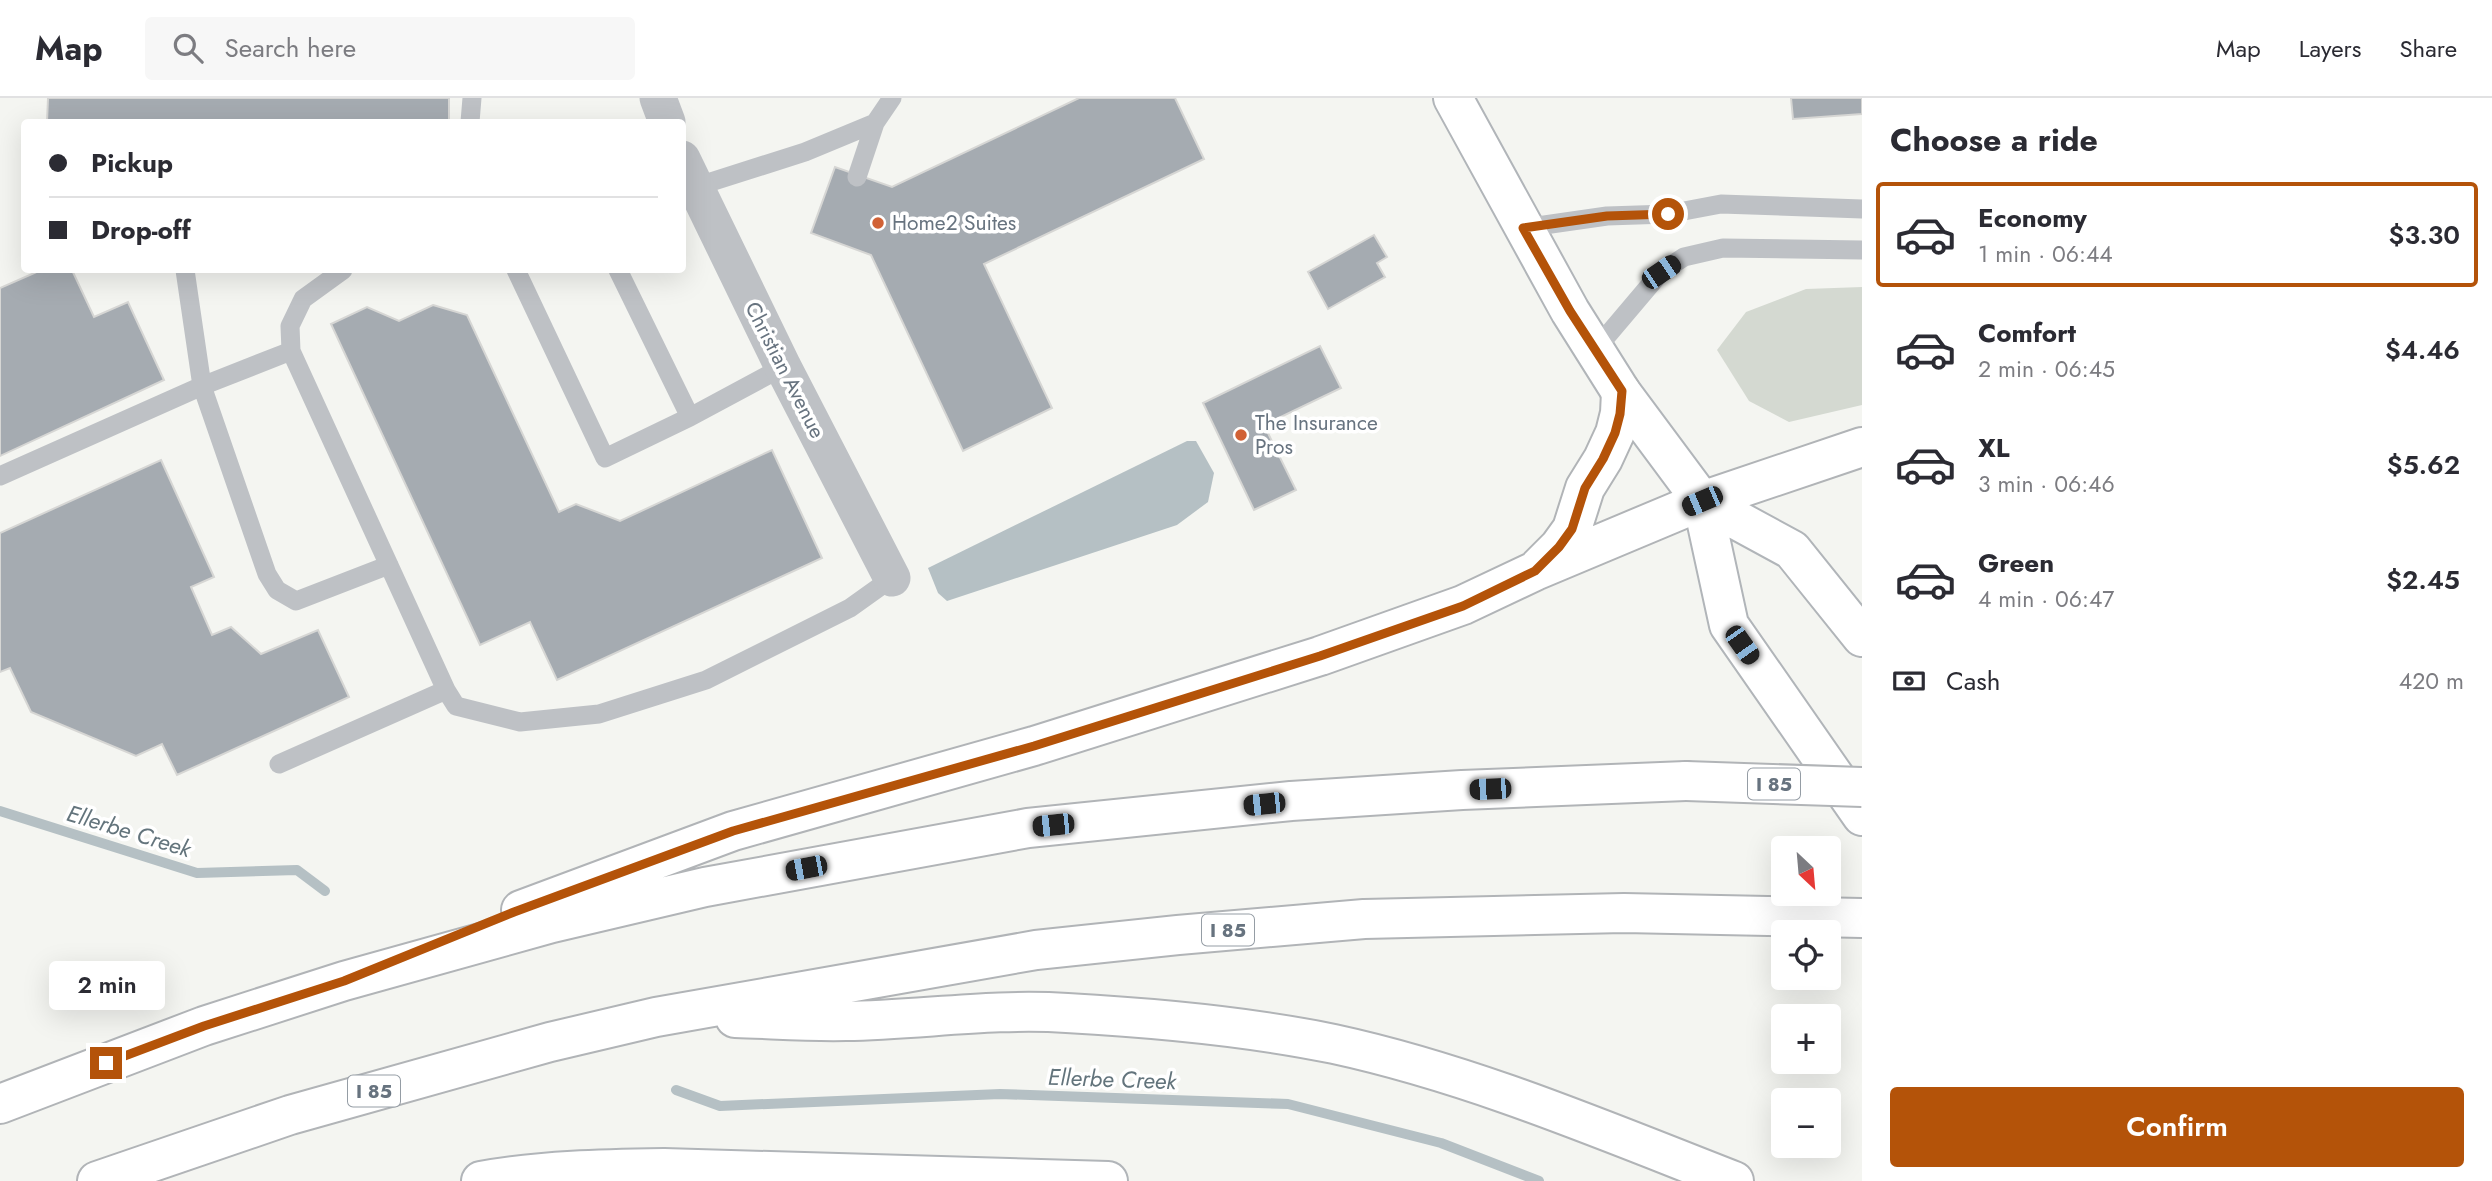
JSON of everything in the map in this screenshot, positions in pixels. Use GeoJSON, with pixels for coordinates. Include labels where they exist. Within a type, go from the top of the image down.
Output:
{"type":"FeatureCollection","features":[{"type":"Feature","properties":{"kind":"main road"},"geometry":{"type":"LineString","coordinates":[[1453,98],[1570,311],[1622,391],[1702,501],[1729,625],[1862,816]]}},
{"type":"Feature","properties":{"kind":"main road"},"geometry":{"type":"LineString","coordinates":[[1535,571],[1559,547],[1572,529],[1585,488],[1615,433],[1622,391]]}},
{"type":"Feature","properties":{"kind":"main road"},"geometry":{"type":"LineString","coordinates":[[344,981],[514,912],[733,831],[1034,746],[1307,660],[1463,606],[1535,571],[1702,501],[1862,447]]}},
{"type":"Feature","properties":{"kind":"main road"},"geometry":{"type":"LineString","coordinates":[[1702,501],[1792,550],[1862,637]]}},
{"type":"Feature","properties":{"kind":"main road","name":"I 85"},"geometry":{"type":"LineString","coordinates":[[0,1104],[204,1026],[344,981],[552,923],[705,887],[1028,828],[1291,801],[1462,790],[1686,781],[1862,787]]}},
{"type":"Feature","properties":{"kind":"main road","name":"I 85"},"geometry":{"type":"LineString","coordinates":[[97,1181],[317,1107],[550,1042],[656,1017],[1036,950],[1295,924],[1378,919],[1611,913],[1862,918]]}},
{"type":"Feature","properties":{"kind":"main road"},"geometry":{"type":"LineString","coordinates":[[656,1017],[847,1021],[959,1013],[1064,1013],[1188,1022],[1259,1031],[1360,1051],[1482,1086],[1734,1181]]}},
{"type":"Feature","properties":{"kind":"main road"},"geometry":{"type":"LineString","coordinates":[[481,1181],[596,1169],[747,1170],[892,1178],[1108,1181]]}},
{"type":"Feature","properties":{"kind":"street"},"geometry":{"type":"LineString","coordinates":[[658,98],[666,119]]}},
{"type":"Feature","properties":{"kind":"street","name":"Christian Avenue"},"geometry":{"type":"LineString","coordinates":[[689,173],[783,367],[892,579]]}},
{"type":"Feature","properties":{"kind":"lane"},"geometry":{"type":"LineString","coordinates":[[470,119],[472,98]]}},
{"type":"Feature","properties":{"kind":"lane"},"geometry":{"type":"LineString","coordinates":[[857,177],[875,123],[892,98]]}},
{"type":"Feature","properties":{"kind":"lane"},"geometry":{"type":"LineString","coordinates":[[689,173],[804,152],[875,123]]}},
{"type":"Feature","properties":{"kind":"lane"},"geometry":{"type":"LineString","coordinates":[[1523,228],[1607,216],[1668,214],[1721,204],[1862,209]]}},
{"type":"Feature","properties":{"kind":"lane"},"geometry":{"type":"LineString","coordinates":[[1595,350],[1661,272],[1684,257],[1723,248],[1862,250]]}},
{"type":"Feature","properties":{"kind":"lane"},"geometry":{"type":"LineString","coordinates":[[185,273],[202,386],[267,574],[277,590],[296,601],[389,565]]}},
{"type":"Feature","properties":{"kind":"lane"},"geometry":{"type":"LineString","coordinates":[[339,273],[303,299],[290,327],[292,351],[446,690],[456,706],[520,722],[599,714],[706,680],[850,608],[892,579]]}},
{"type":"Feature","properties":{"kind":"lane"},"geometry":{"type":"LineString","coordinates":[[517,273],[605,458],[690,417],[783,367]]}},
{"type":"Feature","properties":{"kind":"lane"},"geometry":{"type":"LineString","coordinates":[[619,273],[690,417]]}},
{"type":"Feature","properties":{"kind":"lane"},"geometry":{"type":"LineString","coordinates":[[0,476],[202,386],[292,351]]}},
{"type":"Feature","properties":{"kind":"lane"},"geometry":{"type":"LineString","coordinates":[[279,764],[446,690]]}},
{"type":"Feature","properties":{"kind":"shaded area"},"geometry":{"type":"Polygon","coordinates":[[[1862,287],[1862,405],[1789,422],[1749,401],[1717,350],[1746,312],[1806,289],[1862,287]]]}},
{"type":"Feature","properties":{"kind":"shaded area"},"geometry":{"type":"Polygon","coordinates":[[[1187,441],[1196,441],[1214,473],[1208,502],[1177,525],[947,601],[938,593],[928,568],[1187,441]]]}},
{"type":"Feature","properties":{"kind":"building"},"geometry":{"type":"Polygon","coordinates":[[[48,98],[449,98],[449,119],[47,119],[48,98]]]}},
{"type":"Feature","properties":{"kind":"building"},"geometry":{"type":"Polygon","coordinates":[[[1079,98],[1175,98],[1204,159],[984,264],[1052,408],[963,451],[871,255],[811,233],[835,167],[892,187],[1079,98]]]}},
{"type":"Feature","properties":{"kind":"building"},"geometry":{"type":"Polygon","coordinates":[[[1791,98],[1862,98],[1862,114],[1793,119],[1791,98]]]}},
{"type":"Feature","properties":{"kind":"building"},"geometry":{"type":"Polygon","coordinates":[[[1374,235],[1387,257],[1377,263],[1385,277],[1328,309],[1308,272],[1374,235]]]}},
{"type":"Feature","properties":{"kind":"building"},"geometry":{"type":"Polygon","coordinates":[[[34,273],[73,273],[94,317],[128,302],[164,380],[0,456],[0,288],[34,273]]]}},
{"type":"Feature","properties":{"kind":"building"},"geometry":{"type":"Polygon","coordinates":[[[433,305],[467,315],[559,512],[576,504],[620,521],[772,450],[822,558],[557,680],[530,622],[480,645],[331,324],[367,307],[399,321],[433,305]]]}},
{"type":"Feature","properties":{"kind":"building"},"geometry":{"type":"Polygon","coordinates":[[[1320,346],[1341,388],[1264,425],[1296,490],[1254,510],[1203,403],[1320,346]]]}},
{"type":"Feature","properties":{"kind":"building"},"geometry":{"type":"Polygon","coordinates":[[[161,460],[214,577],[191,587],[212,635],[231,627],[261,654],[318,630],[349,697],[177,775],[162,744],[136,756],[31,712],[10,668],[0,672],[0,533],[161,460]]]}},
{"type":"Feature","properties":{"kind":"waterway","name":"Ellerbe Creek"},"geometry":{"type":"LineString","coordinates":[[0,811],[197,873],[297,870],[325,891]]}},
{"type":"Feature","properties":{"kind":"waterway","name":"Ellerbe Creek"},"geometry":{"type":"LineString","coordinates":[[676,1090],[720,1106],[1000,1094],[1288,1104],[1441,1143],[1539,1181]]}},
{"type":"Feature","properties":{"kind":"place","name":"Home2 Suites"},"geometry":{"type":"Point","coordinates":[878,223]}},
{"type":"Feature","properties":{"kind":"place","name":"The Insurance Pros"},"geometry":{"type":"Point","coordinates":[1241,435]}},
{"type":"Feature","properties":{"kind":"route"},"geometry":{"type":"LineString","coordinates":[[106,1063],[204,1026],[344,981],[514,912],[733,831],[1034,746],[1320,656],[1463,606],[1535,571],[1559,547],[1572,529],[1585,488],[1615,433],[1622,391],[1570,311],[1523,228],[1607,216],[1668,214]]}}]}
